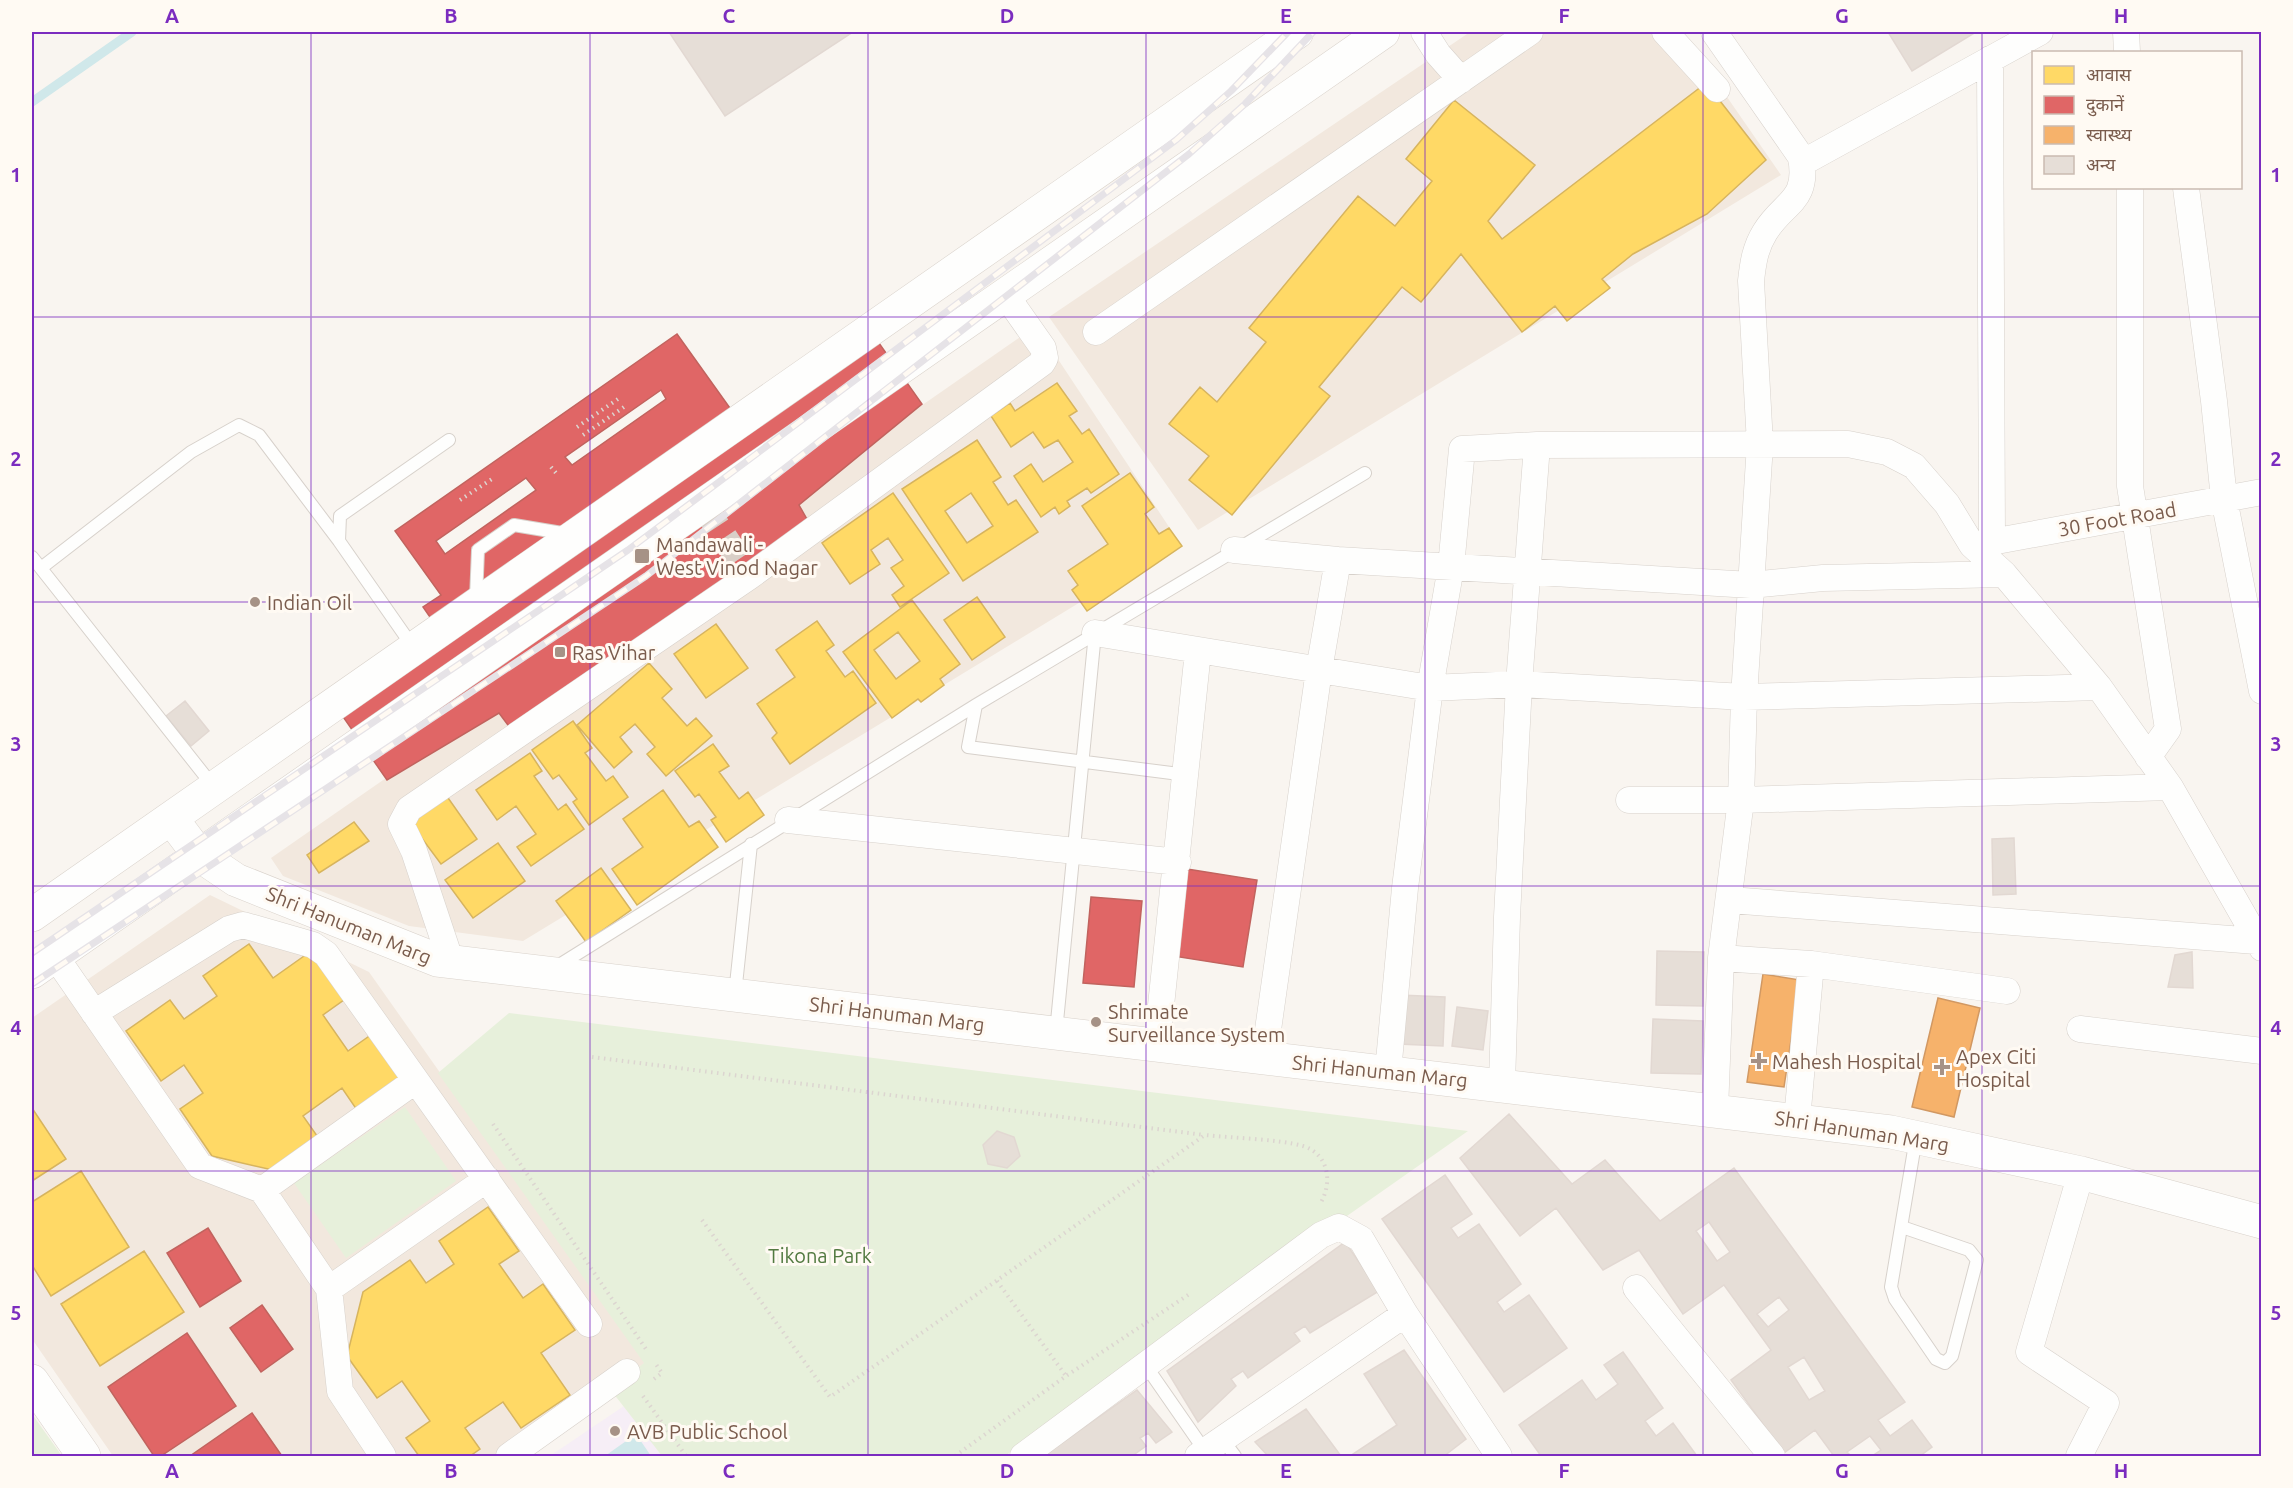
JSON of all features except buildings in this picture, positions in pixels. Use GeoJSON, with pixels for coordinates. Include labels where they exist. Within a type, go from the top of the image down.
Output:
{"type":"FeatureCollection","features":[{"type":"Feature","properties":{"kind":"main road"},"geometry":{"type":"LineString","coordinates":[[32,915],[476,603],[1298,32]]}},
{"type":"Feature","properties":{"kind":"main road"},"geometry":{"type":"LineString","coordinates":[[43,964],[1383,32]]}},
{"type":"Feature","properties":{"kind":"main road"},"geometry":{"type":"LineString","coordinates":[[563,544],[579,591]]}},
{"type":"Feature","properties":{"kind":"main road","name":"Shri Hanuman Marg"},"geometry":{"type":"LineString","coordinates":[[171,818],[199,855],[236,880],[437,960],[1715,1110],[1916,1137],[2081,1173],[2262,1222]]}},
{"type":"Feature","properties":{"kind":"main road"},"geometry":{"type":"LineString","coordinates":[[32,1382],[84,1456]]}},
{"type":"Feature","properties":{"kind":"street"},"geometry":{"type":"LineString","coordinates":[[1424,32],[1438,54],[1461,80]]}},
{"type":"Feature","properties":{"kind":"street"},"geometry":{"type":"LineString","coordinates":[[1096,332],[1530,32]]}},
{"type":"Feature","properties":{"kind":"street"},"geometry":{"type":"LineString","coordinates":[[1665,32],[1716,89]]}},
{"type":"Feature","properties":{"kind":"street"},"geometry":{"type":"LineString","coordinates":[[1714,32],[1801,157],[1805,178],[1794,202],[1766,231],[1754,255],[1751,281],[1760,444],[1744,697],[1741,800],[1721,958],[1715,1110]]}},
{"type":"Feature","properties":{"kind":"street"},"geometry":{"type":"LineString","coordinates":[[1802,163],[2040,32]]}},
{"type":"Feature","properties":{"kind":"street"},"geometry":{"type":"LineString","coordinates":[[2126,32],[2127,51]]}},
{"type":"Feature","properties":{"kind":"street"},"geometry":{"type":"LineString","coordinates":[[1982,544],[1990,59]]}},
{"type":"Feature","properties":{"kind":"street"},"geometry":{"type":"LineString","coordinates":[[2130,189],[2130,486],[2169,729],[2148,757]]}},
{"type":"Feature","properties":{"kind":"street"},"geometry":{"type":"LineString","coordinates":[[2186,189],[2214,400],[2223,499],[2262,691]]}},
{"type":"Feature","properties":{"kind":"street"},"geometry":{"type":"LineString","coordinates":[[451,962],[414,851],[402,824],[408,809],[750,576],[1042,363],[1045,358],[1043,348],[1005,294]]}},
{"type":"Feature","properties":{"kind":"street"},"geometry":{"type":"LineString","coordinates":[[1388,1072],[1405,888],[1430,688],[1451,567],[1462,449],[1537,445],[1848,444],[1887,452],[1914,466],[1982,544],[2004,574],[2099,687],[2170,788],[2259,944]]}},
{"type":"Feature","properties":{"kind":"street"},"geometry":{"type":"LineString","coordinates":[[1502,1085],[1507,917],[1519,684],[1530,572],[1537,445]]}},
{"type":"Feature","properties":{"kind":"street","name":"30 Foot Road"},"geometry":{"type":"LineString","coordinates":[[1982,544],[2262,492]]}},
{"type":"Feature","properties":{"kind":"street"},"geometry":{"type":"LineString","coordinates":[[1234,550],[1338,560],[1750,585],[1822,578],[2004,574]]}},
{"type":"Feature","properties":{"kind":"street"},"geometry":{"type":"LineString","coordinates":[[1264,1058],[1319,670],[1338,560]]}},
{"type":"Feature","properties":{"kind":"street"},"geometry":{"type":"LineString","coordinates":[[1095,633],[1430,688],[1519,684],[1744,697],[2099,687]]}},
{"type":"Feature","properties":{"kind":"street"},"geometry":{"type":"LineString","coordinates":[[1157,1044],[1178,862],[1198,651]]}},
{"type":"Feature","properties":{"kind":"street"},"geometry":{"type":"LineString","coordinates":[[1629,800],[1741,800],[2170,788]]}},
{"type":"Feature","properties":{"kind":"street"},"geometry":{"type":"LineString","coordinates":[[788,820],[1178,862]]}},
{"type":"Feature","properties":{"kind":"street"},"geometry":{"type":"LineString","coordinates":[[1730,900],[2259,944]]}},
{"type":"Feature","properties":{"kind":"street"},"geometry":{"type":"LineString","coordinates":[[94,1013],[229,929],[243,925],[313,945],[326,954],[589,1324]]}},
{"type":"Feature","properties":{"kind":"street"},"geometry":{"type":"LineString","coordinates":[[1721,958],[1811,964],[2007,991]]}},
{"type":"Feature","properties":{"kind":"street"},"geometry":{"type":"LineString","coordinates":[[43,964],[94,1013],[200,1166],[262,1190],[329,1289],[340,1391],[383,1456]]}},
{"type":"Feature","properties":{"kind":"street"},"geometry":{"type":"LineString","coordinates":[[1797,1120],[1811,964]]}},
{"type":"Feature","properties":{"kind":"street"},"geometry":{"type":"LineString","coordinates":[[2080,1029],[2262,1051]]}},
{"type":"Feature","properties":{"kind":"street"},"geometry":{"type":"LineString","coordinates":[[262,1190],[415,1081]]}},
{"type":"Feature","properties":{"kind":"street"},"geometry":{"type":"LineString","coordinates":[[2079,1456],[2106,1403],[2029,1352],[2081,1173]]}},
{"type":"Feature","properties":{"kind":"street"},"geometry":{"type":"LineString","coordinates":[[329,1289],[487,1179]]}},
{"type":"Feature","properties":{"kind":"street"},"geometry":{"type":"LineString","coordinates":[[1023,1456],[1320,1235],[1340,1227],[1361,1239],[1404,1314],[1499,1456]]}},
{"type":"Feature","properties":{"kind":"street"},"geometry":{"type":"LineString","coordinates":[[1636,1288],[1772,1456]]}},
{"type":"Feature","properties":{"kind":"street"},"geometry":{"type":"LineString","coordinates":[[1215,1451],[1404,1314]]}},
{"type":"Feature","properties":{"kind":"street"},"geometry":{"type":"LineString","coordinates":[[509,1456],[627,1372]]}},
{"type":"Feature","properties":{"kind":"lane"},"geometry":{"type":"LineString","coordinates":[[40,568],[191,452],[239,425],[259,435],[339,541],[414,648]]}},
{"type":"Feature","properties":{"kind":"lane"},"geometry":{"type":"LineString","coordinates":[[339,541],[340,516],[449,440]]}},
{"type":"Feature","properties":{"kind":"lane"},"geometry":{"type":"LineString","coordinates":[[547,973],[788,820],[1365,472]]}},
{"type":"Feature","properties":{"kind":"lane"},"geometry":{"type":"LineString","coordinates":[[476,603],[478,550],[514,525],[563,544]]}},
{"type":"Feature","properties":{"kind":"lane"},"geometry":{"type":"LineString","coordinates":[[32,557],[214,787]]}},
{"type":"Feature","properties":{"kind":"lane"},"geometry":{"type":"LineString","coordinates":[[1055,1032],[1095,633]]}},
{"type":"Feature","properties":{"kind":"lane"},"geometry":{"type":"LineString","coordinates":[[976,705],[968,747],[1186,775]]}},
{"type":"Feature","properties":{"kind":"lane"},"geometry":{"type":"LineString","coordinates":[[735,994],[751,844]]}},
{"type":"Feature","properties":{"kind":"lane"},"geometry":{"type":"LineString","coordinates":[[1902,1227],[1969,1250],[1977,1260],[1952,1356],[1946,1363],[1936,1359],[1892,1294],[1891,1282],[1916,1137]]}},
{"type":"Feature","properties":{"kind":"lane"},"geometry":{"type":"LineString","coordinates":[[1146,1366],[1215,1451]]}},
{"type":"Feature","properties":{"kind":"path"},"geometry":{"type":"LineString","coordinates":[[577,427],[621,397]]}},
{"type":"Feature","properties":{"kind":"path"},"geometry":{"type":"LineString","coordinates":[[583,435],[627,405]]}},
{"type":"Feature","properties":{"kind":"path"},"geometry":{"type":"LineString","coordinates":[[551,467],[556,473]]}},
{"type":"Feature","properties":{"kind":"path"},"geometry":{"type":"LineString","coordinates":[[460,500],[492,479]]}},
{"type":"Feature","properties":{"kind":"path"},"geometry":{"type":"LineString","coordinates":[[592,1057],[1304,1146],[1318,1154],[1325,1164],[1328,1184],[1319,1206]]}},
{"type":"Feature","properties":{"kind":"path"},"geometry":{"type":"LineString","coordinates":[[702,1220],[830,1397],[1205,1135]]}},
{"type":"Feature","properties":{"kind":"path"},"geometry":{"type":"LineString","coordinates":[[997,1281],[1066,1376]]}},
{"type":"Feature","properties":{"kind":"path"},"geometry":{"type":"LineString","coordinates":[[955,1456],[1066,1376],[1194,1291]]}},
{"type":"Feature","properties":{"kind":"shaded area"},"geometry":{"type":"Polygon","coordinates":[[[1470,32],[1682,32],[1781,175],[1198,530],[1049,317],[1470,32]]]}},
{"type":"Feature","properties":{"kind":"shaded area","name":"Ras Vihar"},"geometry":{"type":"Polygon","coordinates":[[[1036,326],[1179,542],[523,941],[409,926],[283,876],[271,858],[1036,326]]]}},
{"type":"Feature","properties":{"kind":"shaded area"},"geometry":{"type":"Polygon","coordinates":[[[210,895],[369,972],[645,1363],[510,1456],[113,1456],[32,1339],[32,1018],[210,895]]]}},
{"type":"Feature","properties":{"kind":"shaded area","name":"AVB Public School"},"geometry":{"type":"Polygon","coordinates":[[[624,1406],[662,1456],[550,1456],[624,1406]]]}},
{"type":"Feature","properties":{"kind":"green space","name":"Tikona Park"},"geometry":{"type":"Polygon","coordinates":[[[509,1013],[1468,1131],[1005,1456],[662,1456],[610,1389],[644,1363],[438,1073],[509,1013]]]}},
{"type":"Feature","properties":{"kind":"green space"},"geometry":{"type":"Polygon","coordinates":[[[405,1107],[456,1181],[346,1258],[294,1183],[405,1107]]]}},
{"type":"Feature","properties":{"kind":"green space"},"geometry":{"type":"Polygon","coordinates":[[[32,1414],[62,1456],[32,1456],[32,1414]]]}},
{"type":"Feature","properties":{"kind":"water"},"geometry":{"type":"Polygon","coordinates":[[[636,1434],[651,1456],[605,1456],[636,1434]]]}},
{"type":"Feature","properties":{"kind":"waterway"},"geometry":{"type":"LineString","coordinates":[[32,102],[132,32]]}},
{"type":"Feature","properties":{"kind":"tunnel"},"geometry":{"type":"LineString","coordinates":[[703,505],[750,576]]}},
{"type":"Feature","properties":{"kind":"railway"},"geometry":{"type":"LineString","coordinates":[[32,953],[628,550],[1176,140],[1231,91],[1288,32]]}},
{"type":"Feature","properties":{"kind":"railway"},"geometry":{"type":"LineString","coordinates":[[32,984],[646,576],[1189,154],[1245,104],[1313,32]]}},
{"type":"Feature","properties":{"kind":"place","name":"Mandawali - West Vinod Nagar"},"geometry":{"type":"Point","coordinates":[642,556]}},
{"type":"Feature","properties":{"kind":"place","name":"Indian Oil"},"geometry":{"type":"Point","coordinates":[255,602]}},
{"type":"Feature","properties":{"kind":"place","name":"Ras Vihar"},"geometry":{"type":"Point","coordinates":[560,652]}},
{"type":"Feature","properties":{"kind":"place","name":"Shrimate Surveillance System"},"geometry":{"type":"Point","coordinates":[1096,1022]}},
{"type":"Feature","properties":{"kind":"place","name":"Mahesh Hospital"},"geometry":{"type":"Point","coordinates":[1759,1061]}},
{"type":"Feature","properties":{"kind":"place","name":"Apex Citi Hospital"},"geometry":{"type":"Point","coordinates":[1942,1067]}},
{"type":"Feature","properties":{"kind":"place","name":"AVB Public School"},"geometry":{"type":"Point","coordinates":[615,1431]}}]}
